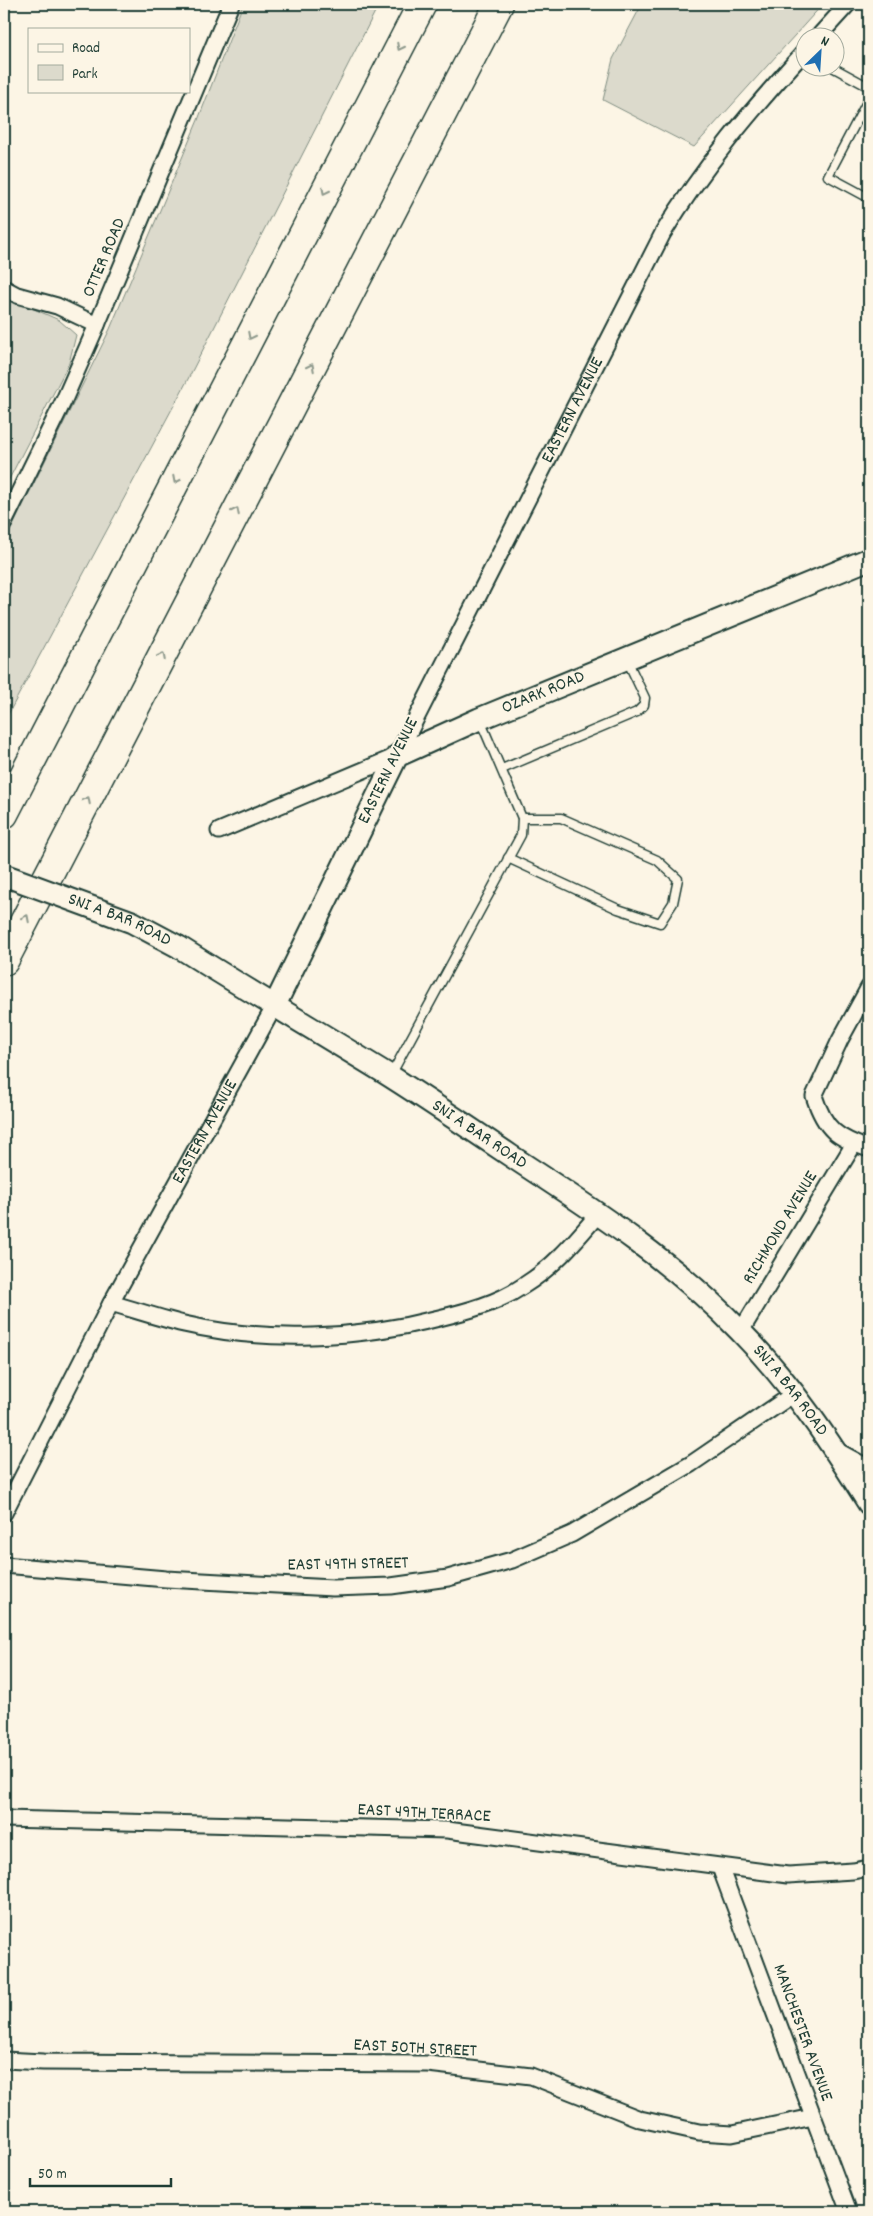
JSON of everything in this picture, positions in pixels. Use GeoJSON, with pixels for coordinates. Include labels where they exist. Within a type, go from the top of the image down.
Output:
{"type":"FeatureCollection","features":[{"type":"Feature","properties":{"kind":"highway"},"geometry":{"type":"LineString","coordinates":[[4,814],[422,4]]}},
{"type":"Feature","properties":{"kind":"highway"},"geometry":{"type":"LineString","coordinates":[[4,961],[499,4]]}},
{"type":"Feature","properties":{"kind":"street","name":"OTTER ROAD"},"geometry":{"type":"LineString","coordinates":[[4,522],[64,400],[97,325],[231,4]]}},
{"type":"Feature","properties":{"kind":"street"},"geometry":{"type":"LineString","coordinates":[[826,28],[848,4]]}},
{"type":"Feature","properties":{"kind":"street","name":"EASTERN AVENUE"},"geometry":{"type":"LineString","coordinates":[[4,1513],[111,1303],[274,1007],[396,756],[663,233],[716,154],[796,61]]}},
{"type":"Feature","properties":{"kind":"street"},"geometry":{"type":"LineString","coordinates":[[8,293],[56,306],[97,325]]}},
{"type":"Feature","properties":{"kind":"street","name":"OZARK ROAD"},"geometry":{"type":"LineString","coordinates":[[219,830],[479,719],[869,559]]}},
{"type":"Feature","properties":{"kind":"street","name":"SNI A BAR ROAD"},"geometry":{"type":"LineString","coordinates":[[4,875],[132,922],[179,946],[274,1007],[390,1076],[599,1213],[676,1270],[741,1331],[795,1393],[836,1450],[869,1504]]}},
{"type":"Feature","properties":{"kind":"street"},"geometry":{"type":"LineString","coordinates":[[869,987],[814,1096],[818,1110],[834,1134],[869,1149]]}},
{"type":"Feature","properties":{"kind":"street","name":"RICHMOND AVENUE"},"geometry":{"type":"LineString","coordinates":[[741,1331],[854,1144]]}},
{"type":"Feature","properties":{"kind":"street"},"geometry":{"type":"LineString","coordinates":[[111,1303],[185,1324],[256,1334],[328,1335],[409,1326],[477,1309],[523,1287],[563,1256],[599,1213]]}},
{"type":"Feature","properties":{"kind":"street","name":"EAST 49TH STREET"},"geometry":{"type":"LineString","coordinates":[[4,1565],[166,1579],[333,1588],[391,1586],[448,1578],[512,1560],[572,1534],[691,1464],[795,1393]]}},
{"type":"Feature","properties":{"kind":"street"},"geometry":{"type":"LineString","coordinates":[[836,1450],[869,1468]]}},
{"type":"Feature","properties":{"kind":"street","name":"EAST 49TH TERRACE"},"geometry":{"type":"LineString","coordinates":[[4,1819],[447,1830],[788,1875],[853,1871],[869,1868]]}},
{"type":"Feature","properties":{"kind":"street","name":"MANCHESTER AVENUE"},"geometry":{"type":"LineString","coordinates":[[720,1867],[849,2212]]}},
{"type":"Feature","properties":{"kind":"street","name":"EAST 50TH STREET"},"geometry":{"type":"LineString","coordinates":[[4,2060],[43,2062],[428,2064],[531,2076],[640,2119],[699,2132],[732,2134],[813,2117]]}},
{"type":"Feature","properties":{"kind":"lane"},"geometry":{"type":"LineString","coordinates":[[846,75],[869,87]]}},
{"type":"Feature","properties":{"kind":"lane"},"geometry":{"type":"LineString","coordinates":[[869,98],[828,176],[869,198]]}},
{"type":"Feature","properties":{"kind":"lane"},"geometry":{"type":"LineString","coordinates":[[502,769],[637,712],[644,705],[645,698],[626,658]]}},
{"type":"Feature","properties":{"kind":"lane"},"geometry":{"type":"LineString","coordinates":[[390,1076],[521,834],[522,818],[479,719]]}},
{"type":"Feature","properties":{"kind":"lane"},"geometry":{"type":"LineString","coordinates":[[508,858],[618,909],[660,923],[673,903],[678,878],[657,860],[561,818],[522,818]]}},
{"type":"Feature","properties":{"kind":"green space"},"geometry":{"type":"Polygon","coordinates":[[[243,4],[379,4],[187,381],[4,722],[4,544],[110,329],[198,120],[243,4]]]}},
{"type":"Feature","properties":{"kind":"green space"},"geometry":{"type":"Polygon","coordinates":[[[642,4],[823,4],[801,28],[796,28],[796,34],[694,147],[603,100],[613,59],[642,4]]]}},
{"type":"Feature","properties":{"kind":"green space"},"geometry":{"type":"Polygon","coordinates":[[[4,296],[59,320],[76,335],[69,363],[4,489],[4,296]]]}}]}
